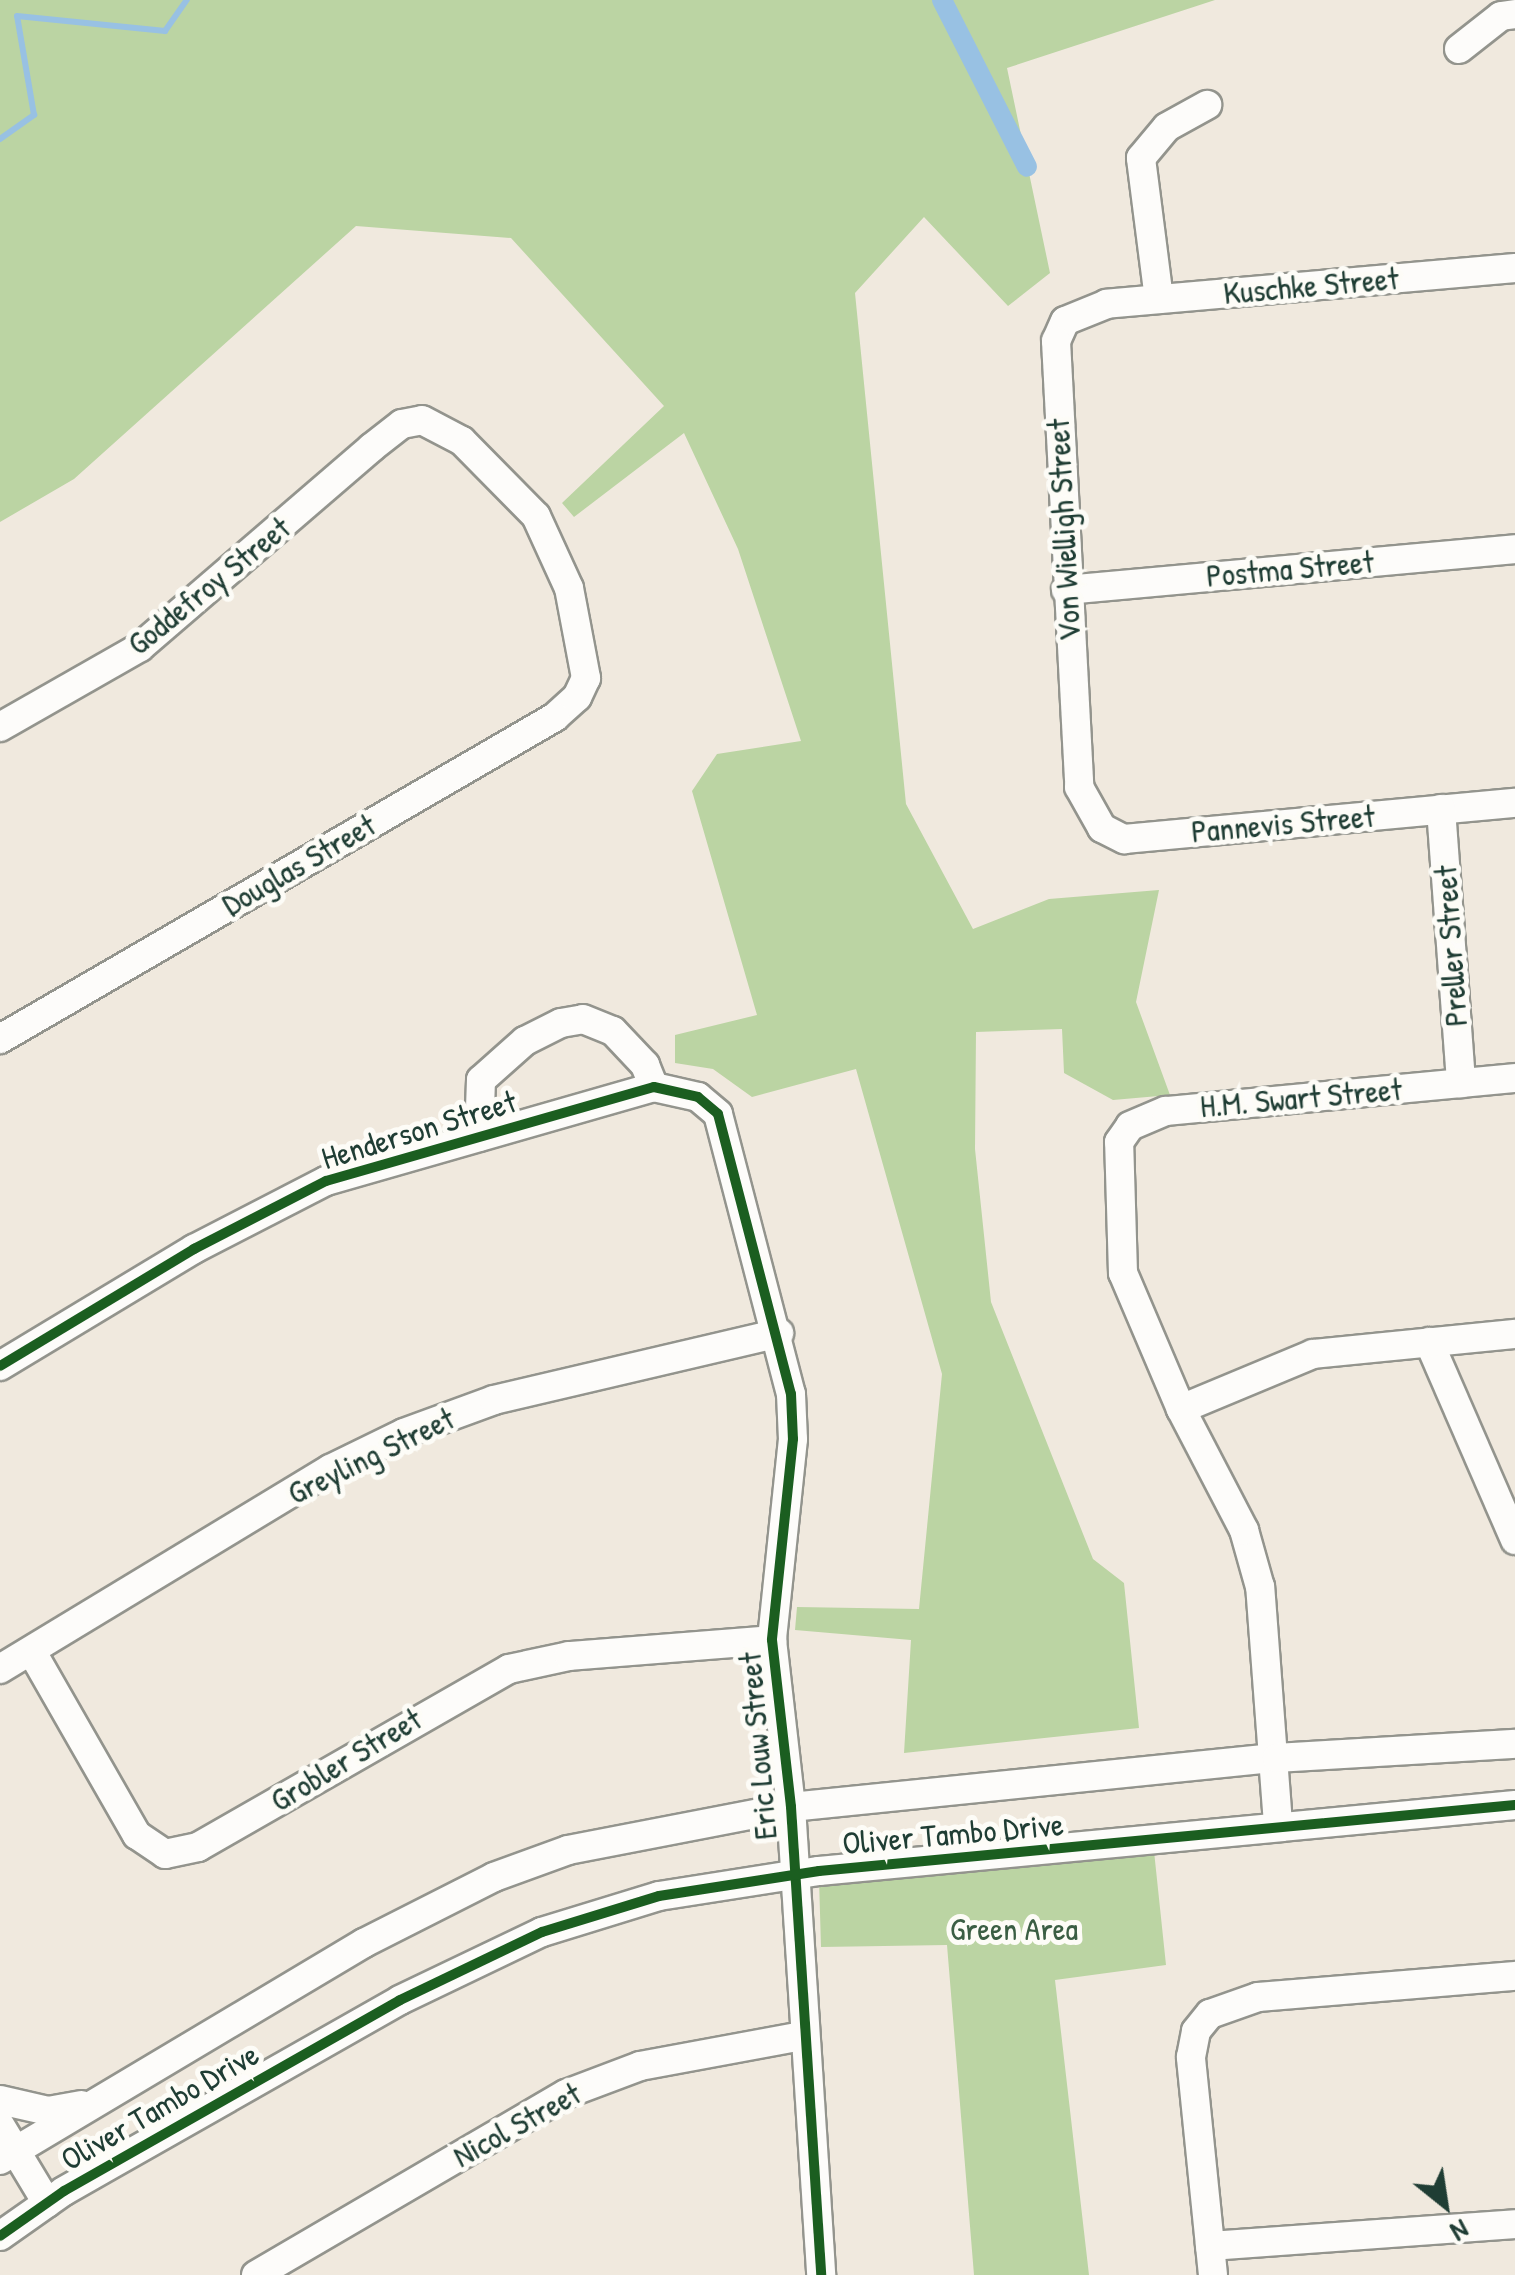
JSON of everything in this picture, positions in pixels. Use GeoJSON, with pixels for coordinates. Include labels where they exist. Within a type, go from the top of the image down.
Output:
{"type":"FeatureCollection","features":[{"type":"Feature","properties":{"kind":"street"},"geometry":{"type":"LineString","coordinates":[[1460,49],[1501,16],[1515,14]]}},
{"type":"Feature","properties":{"kind":"street"},"geometry":{"type":"LineString","coordinates":[[1159,299],[1141,158],[1166,127],[1207,105]]}},
{"type":"Feature","properties":{"kind":"street","name":"Kuschke Street"},"geometry":{"type":"LineString","coordinates":[[1107,304],[1515,268]]}},
{"type":"Feature","properties":{"kind":"street","name":"Von Wielligh Street"},"geometry":{"type":"LineString","coordinates":[[1079,786],[1056,341],[1065,321],[1107,304]]}},
{"type":"Feature","properties":{"kind":"street","name":"Douglas Street"},"geometry":{"type":"LineString","coordinates":[[0,1039],[555,717],[577,697],[586,678],[569,588],[536,516],[462,441],[422,420],[402,424]]}},
{"type":"Feature","properties":{"kind":"street","name":"Goddefroy Street"},"geometry":{"type":"LineString","coordinates":[[0,727],[181,616],[402,424]]}},
{"type":"Feature","properties":{"kind":"street","name":"Postma Street"},"geometry":{"type":"LineString","coordinates":[[1066,590],[1515,550]]}},
{"type":"Feature","properties":{"kind":"street","name":"Pannevis Street"},"geometry":{"type":"LineString","coordinates":[[1079,786],[1102,828],[1124,839],[1515,803]]}},
{"type":"Feature","properties":{"kind":"street","name":"Preller Street"},"geometry":{"type":"LineString","coordinates":[[1441,810],[1460,1083]]}},
{"type":"Feature","properties":{"kind":"street"},"geometry":{"type":"LineString","coordinates":[[479,1137],[481,1080],[525,1041],[562,1024],[583,1019],[613,1030],[645,1064],[654,1087]]}},
{"type":"Feature","properties":{"kind":"street","name":"H.M. Swart Street"},"geometry":{"type":"LineString","coordinates":[[1181,1409],[1124,1273],[1118,1162],[1119,1142],[1130,1126],[1166,1111],[1515,1078]]}},
{"type":"Feature","properties":{"kind":"street","name":"Henderson Street"},"geometry":{"type":"LineString","coordinates":[[0,1366],[194,1250],[326,1181],[654,1087]]}},
{"type":"Feature","properties":{"kind":"street","name":"Eric Louw Street"},"geometry":{"type":"LineString","coordinates":[[654,1087],[698,1097],[718,1114],[779,1333],[793,1439],[772,1640],[791,1807],[802,2036],[821,2275]]}},
{"type":"Feature","properties":{"kind":"street","name":"Greyling Street"},"geometry":{"type":"LineString","coordinates":[[0,1669],[330,1470],[404,1433],[494,1400],[779,1333]]}},
{"type":"Feature","properties":{"kind":"street"},"geometry":{"type":"LineString","coordinates":[[1278,1824],[1268,1640],[1250,1549],[1181,1409],[1312,1354],[1515,1334]]}},
{"type":"Feature","properties":{"kind":"street"},"geometry":{"type":"LineString","coordinates":[[1429,1342],[1515,1540]]}},
{"type":"Feature","properties":{"kind":"street","name":"Grobler Street"},"geometry":{"type":"LineString","coordinates":[[32,1652],[137,1835],[165,1854],[198,1847],[509,1669],[569,1656],[772,1640]]}},
{"type":"Feature","properties":{"kind":"street","name":"Oliver Tambo Drive"},"geometry":{"type":"LineString","coordinates":[[7,2155],[364,1944],[494,1877],[641,1831],[791,1807],[1277,1758],[1515,1744]]}},
{"type":"Feature","properties":{"kind":"street","name":"Oliver Tambo Drive"},"geometry":{"type":"LineString","coordinates":[[0,2236],[46,2203],[400,2000],[498,1951],[659,1896],[794,1874],[1152,1842],[1278,1824],[1515,1805]]}},
{"type":"Feature","properties":{"kind":"street"},"geometry":{"type":"LineString","coordinates":[[1212,2275],[1191,2056],[1196,2031],[1210,2014],[1258,1997],[1515,1976]]}},
{"type":"Feature","properties":{"kind":"street","name":"Nicol Street"},"geometry":{"type":"LineString","coordinates":[[256,2275],[566,2094],[640,2066],[802,2036]]}},
{"type":"Feature","properties":{"kind":"street"},"geometry":{"type":"LineString","coordinates":[[0,2100],[48,2111],[91,2104]]}},
{"type":"Feature","properties":{"kind":"street"},"geometry":{"type":"LineString","coordinates":[[0,2125],[7,2155],[46,2203]]}},
{"type":"Feature","properties":{"kind":"street"},"geometry":{"type":"LineString","coordinates":[[1210,2246],[1515,2224]]}},
{"type":"Feature","properties":{"kind":"green space"},"geometry":{"type":"Polygon","coordinates":[[[0,0],[1215,0],[1007,68],[1050,273],[1008,306],[924,217],[855,293],[906,804],[973,929],[1049,899],[1159,890],[1136,1002],[1170,1095],[1113,1100],[1064,1073],[1062,1029],[976,1032],[975,1149],[991,1302],[1093,1559],[1124,1583],[1139,1728],[904,1753],[911,1640],[795,1630],[797,1607],[919,1609],[942,1374],[856,1069],[752,1097],[713,1069],[675,1063],[675,1035],[757,1015],[692,791],[717,754],[801,741],[738,549],[684,433],[574,517],[562,503],[664,406],[511,238],[356,226],[74,479],[0,522],[0,0]]]}},
{"type":"Feature","properties":{"kind":"green space","name":"Green Area"},"geometry":{"type":"Polygon","coordinates":[[[1154,1851],[1166,1965],[1055,1980],[1089,2275],[974,2275],[947,1945],[821,1947],[819,1879],[1154,1851]]]}},
{"type":"Feature","properties":{"kind":"waterway"},"geometry":{"type":"LineString","coordinates":[[0,139],[34,115],[17,16],[165,31],[187,0]]}},
{"type":"Feature","properties":{"kind":"waterway"},"geometry":{"type":"LineString","coordinates":[[942,0],[1027,167]]}},
{"type":"Feature","properties":{"kind":"cycle path"},"geometry":{"type":"LineString","coordinates":[[0,1366],[194,1249],[326,1181],[654,1087],[698,1097],[718,1114],[791,1394],[793,1439],[772,1640],[791,1807],[821,2275]]}},
{"type":"Feature","properties":{"kind":"cycle path"},"geometry":{"type":"LineString","coordinates":[[0,2236],[64,2191],[400,2000],[542,1932],[659,1896],[819,1871],[1515,1805]]}}]}
